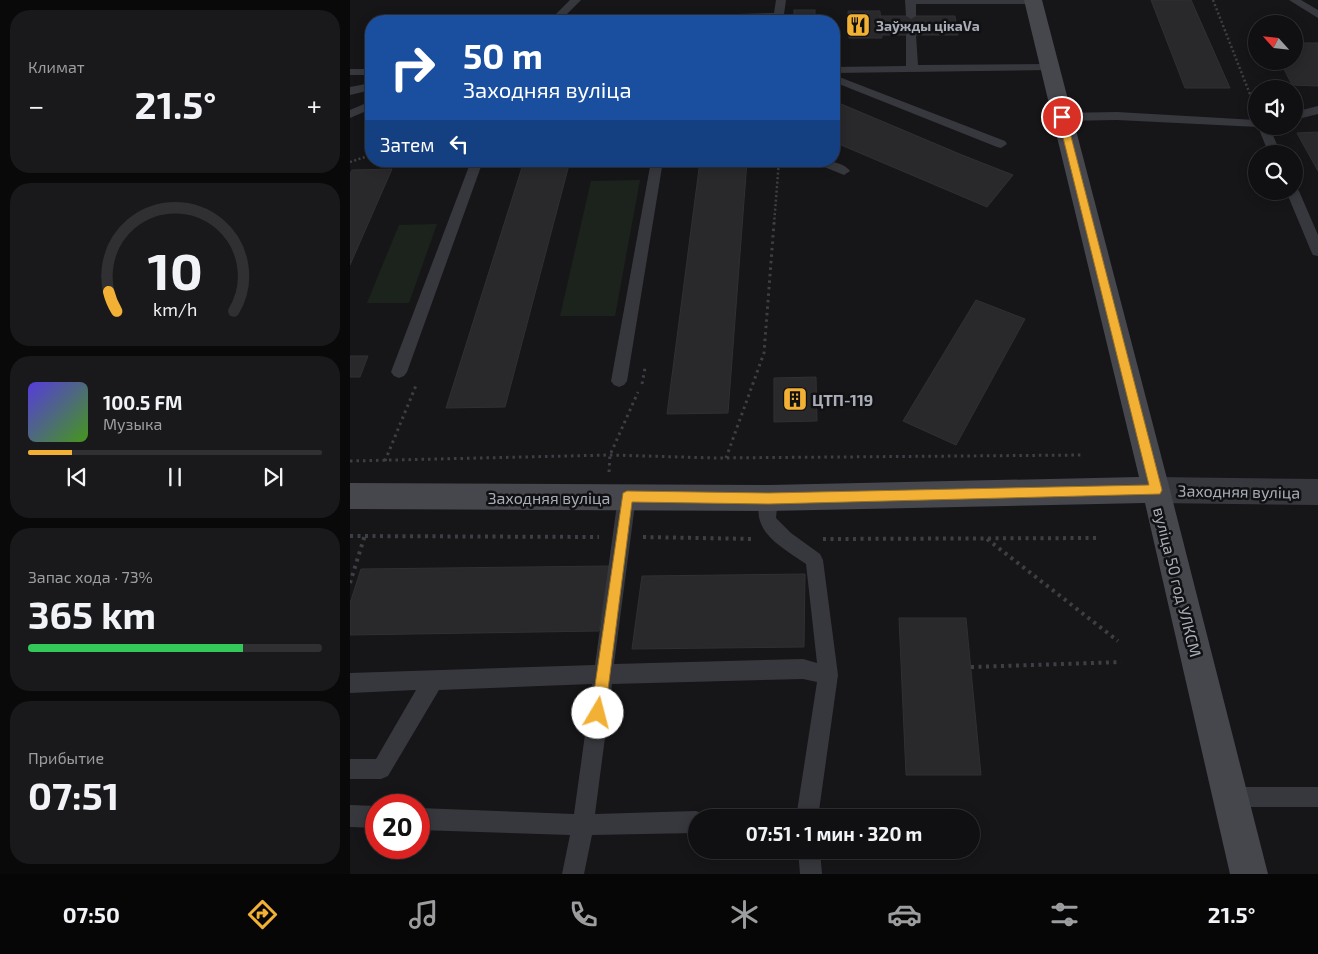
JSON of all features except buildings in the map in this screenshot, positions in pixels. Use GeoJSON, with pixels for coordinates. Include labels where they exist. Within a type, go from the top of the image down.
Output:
{"type":"FeatureCollection","features":[{"type":"Feature","properties":{"kind":"main road","name":"вуліца 50 год УЛКСМ"},"geometry":{"type":"LineString","coordinates":[[1033,0],[1156,490],[1249,874]]}},
{"type":"Feature","properties":{"kind":"main road","name":"Заходняя вуліца"},"geometry":{"type":"LineString","coordinates":[[350,496],[769,498],[1156,490]]}},
{"type":"Feature","properties":{"kind":"street","name":"Заходняя вуліца"},"geometry":{"type":"LineString","coordinates":[[1156,490],[1318,492]]}},
{"type":"Feature","properties":{"kind":"lane"},"geometry":{"type":"LineString","coordinates":[[560,15],[576,0]]}},
{"type":"Feature","properties":{"kind":"lane"},"geometry":{"type":"LineString","coordinates":[[779,15],[781,0]]}},
{"type":"Feature","properties":{"kind":"lane"},"geometry":{"type":"LineString","coordinates":[[910,16],[910,0],[1033,0]]}},
{"type":"Feature","properties":{"kind":"lane"},"geometry":{"type":"LineString","coordinates":[[1294,0],[1318,15]]}},
{"type":"Feature","properties":{"kind":"lane"},"geometry":{"type":"LineString","coordinates":[[911,35],[912,69]]}},
{"type":"Feature","properties":{"kind":"lane"},"geometry":{"type":"LineString","coordinates":[[840,70],[1050,67]]}},
{"type":"Feature","properties":{"kind":"lane"},"geometry":{"type":"LineString","coordinates":[[350,72],[365,72]]}},
{"type":"Feature","properties":{"kind":"lane"},"geometry":{"type":"LineString","coordinates":[[840,80],[1001,144]]}},
{"type":"Feature","properties":{"kind":"lane"},"geometry":{"type":"LineString","coordinates":[[350,91],[365,88]]}},
{"type":"Feature","properties":{"kind":"lane"},"geometry":{"type":"LineString","coordinates":[[350,114],[365,108]]}},
{"type":"Feature","properties":{"kind":"lane"},"geometry":{"type":"LineString","coordinates":[[1303,114],[1318,110]]}},
{"type":"Feature","properties":{"kind":"lane"},"geometry":{"type":"LineString","coordinates":[[1062,117],[1117,116],[1248,124]]}},
{"type":"Feature","properties":{"kind":"lane"},"geometry":{"type":"LineString","coordinates":[[400,372],[475,167]]}},
{"type":"Feature","properties":{"kind":"lane"},"geometry":{"type":"LineString","coordinates":[[619,381],[656,167]]}},
{"type":"Feature","properties":{"kind":"lane"},"geometry":{"type":"LineString","coordinates":[[835,167],[844,171]]}},
{"type":"Feature","properties":{"kind":"lane"},"geometry":{"type":"LineString","coordinates":[[1296,200],[1318,251]]}},
{"type":"Feature","properties":{"kind":"lane"},"geometry":{"type":"LineString","coordinates":[[573,874],[583,825],[627,497]]}},
{"type":"Feature","properties":{"kind":"lane"},"geometry":{"type":"LineString","coordinates":[[769,498],[767,521],[785,540],[814,560],[828,675],[808,809]]}},
{"type":"Feature","properties":{"kind":"lane"},"geometry":{"type":"LineString","coordinates":[[350,683],[785,669],[803,669],[828,675]]}},
{"type":"Feature","properties":{"kind":"lane"},"geometry":{"type":"LineString","coordinates":[[350,769],[381,769],[433,681]]}},
{"type":"Feature","properties":{"kind":"lane"},"geometry":{"type":"LineString","coordinates":[[1231,797],[1318,797]]}},
{"type":"Feature","properties":{"kind":"lane"},"geometry":{"type":"LineString","coordinates":[[350,816],[365,817]]}},
{"type":"Feature","properties":{"kind":"lane"},"geometry":{"type":"LineString","coordinates":[[430,819],[583,825],[688,822]]}},
{"type":"Feature","properties":{"kind":"lane"},"geometry":{"type":"LineString","coordinates":[[810,859],[811,874]]}},
{"type":"Feature","properties":{"kind":"path"},"geometry":{"type":"LineString","coordinates":[[1213,0],[1248,89]]}},
{"type":"Feature","properties":{"kind":"path"},"geometry":{"type":"LineString","coordinates":[[350,162],[365,157]]}},
{"type":"Feature","properties":{"kind":"path"},"geometry":{"type":"LineString","coordinates":[[726,458],[764,353],[779,167]]}},
{"type":"Feature","properties":{"kind":"path"},"geometry":{"type":"LineString","coordinates":[[350,461],[610,455],[726,458],[1084,455]]}},
{"type":"Feature","properties":{"kind":"path"},"geometry":{"type":"LineString","coordinates":[[350,583],[365,535]]}},
{"type":"Feature","properties":{"kind":"path"},"geometry":{"type":"LineString","coordinates":[[350,536],[785,540],[1098,538]]}},
{"type":"Feature","properties":{"kind":"path"},"geometry":{"type":"LineString","coordinates":[[986,539],[1118,640]]}},
{"type":"Feature","properties":{"kind":"path"},"geometry":{"type":"LineString","coordinates":[[971,667],[1121,662]]}},
{"type":"Feature","properties":{"kind":"shaded area"},"geometry":{"type":"Polygon","coordinates":[[[640,180],[615,316],[560,316],[591,181],[640,180]]]}},
{"type":"Feature","properties":{"kind":"shaded area"},"geometry":{"type":"Polygon","coordinates":[[[437,224],[409,303],[367,303],[399,225],[437,224]]]}},
{"type":"Feature","properties":{"kind":"place","name":"Заўжды цікаVа"},"geometry":{"type":"Point","coordinates":[858,25]}},
{"type":"Feature","properties":{"kind":"place","name":"ЦТП-119"},"geometry":{"type":"Point","coordinates":[795,399]}},
{"type":"Feature","properties":{"kind":"route"},"geometry":{"type":"LineString","coordinates":[[598,713],[627,497],[769,498],[1156,490],[1062,117]]}}]}
